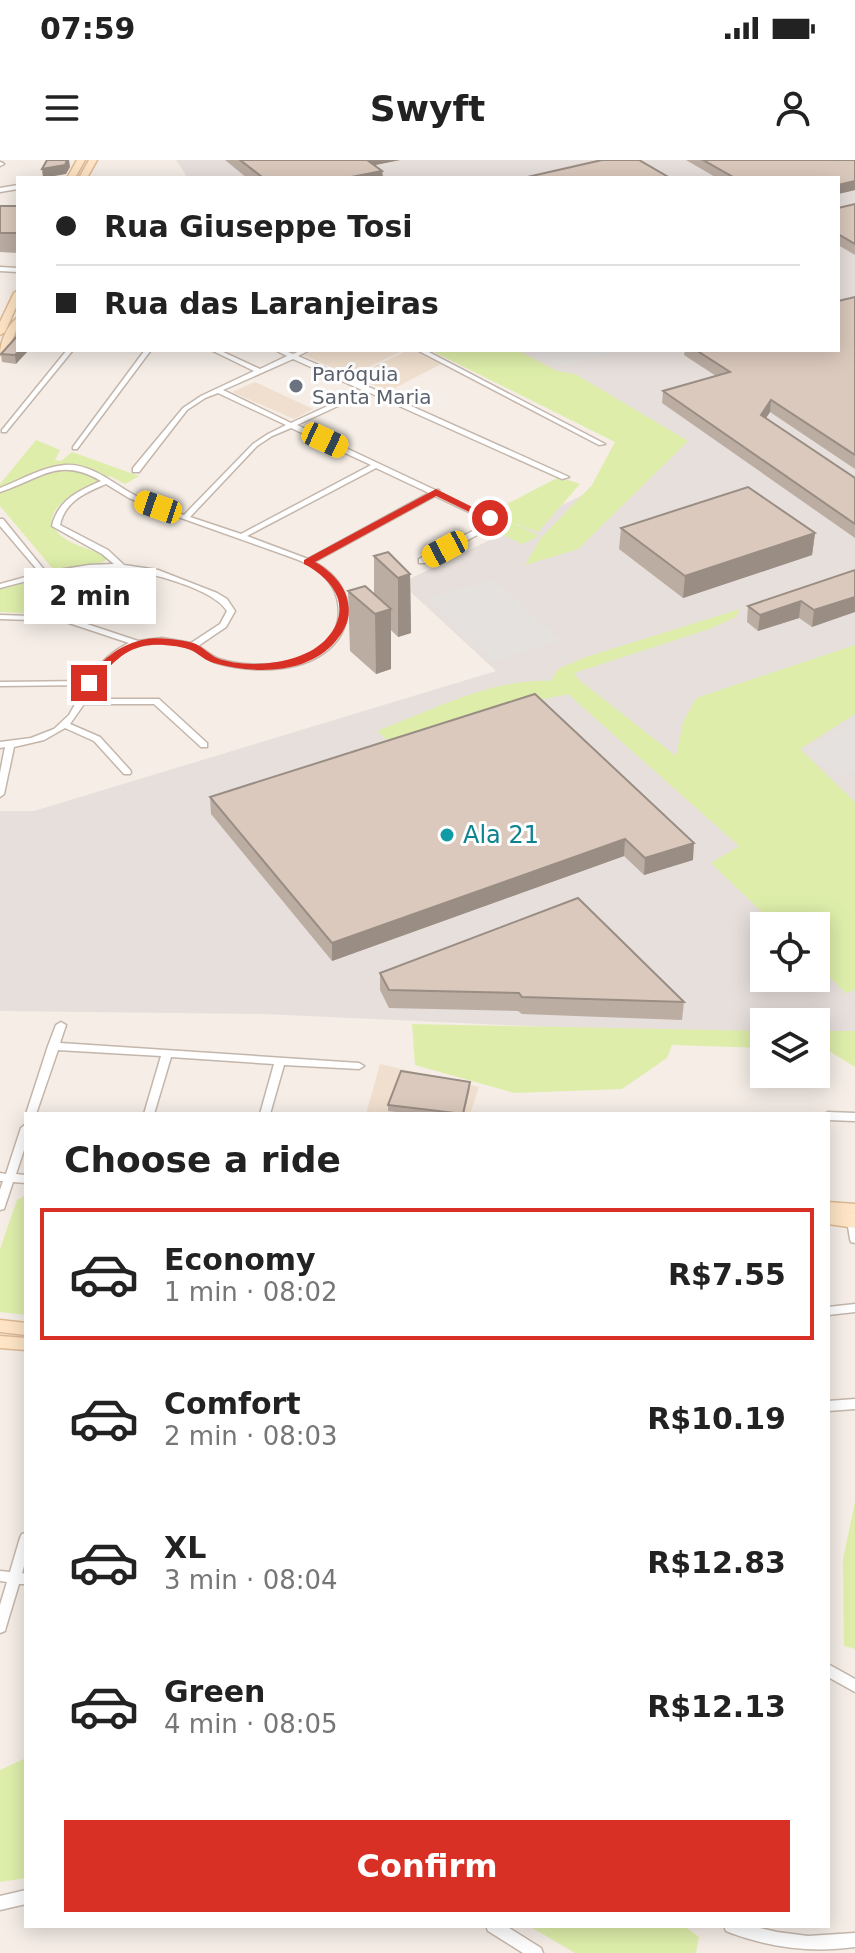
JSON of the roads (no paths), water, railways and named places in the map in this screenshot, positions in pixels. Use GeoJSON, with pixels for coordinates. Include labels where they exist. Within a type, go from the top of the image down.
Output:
{"type":"FeatureCollection","features":[{"type":"Feature","properties":{"kind":"main road"},"geometry":{"type":"LineString","coordinates":[[1,329],[16,297]]}},
{"type":"Feature","properties":{"kind":"main road"},"geometry":{"type":"LineString","coordinates":[[0,352],[16,324]]}},
{"type":"Feature","properties":{"kind":"main road"},"geometry":{"type":"LineString","coordinates":[[830,1208],[853,1216]]}},
{"type":"Feature","properties":{"kind":"main road"},"geometry":{"type":"LineString","coordinates":[[830,1218],[853,1216]]}},
{"type":"Feature","properties":{"kind":"main road"},"geometry":{"type":"LineString","coordinates":[[0,1326],[24,1329]]}},
{"type":"Feature","properties":{"kind":"main road"},"geometry":{"type":"LineString","coordinates":[[0,1342],[24,1344]]}},
{"type":"Feature","properties":{"kind":"street"},"geometry":{"type":"LineString","coordinates":[[1,329],[16,324]]}},
{"type":"Feature","properties":{"kind":"street"},"geometry":{"type":"LineString","coordinates":[[4,431],[68,352]]}},
{"type":"Feature","properties":{"kind":"street"},"geometry":{"type":"LineString","coordinates":[[75,448],[147,352]]}},
{"type":"Feature","properties":{"kind":"street"},"geometry":{"type":"LineString","coordinates":[[218,352],[259,371]]}},
{"type":"Feature","properties":{"kind":"street"},"geometry":{"type":"LineString","coordinates":[[283,352],[565,477]]}},
{"type":"Feature","properties":{"kind":"street"},"geometry":{"type":"LineString","coordinates":[[136,470],[177,416],[194,403],[302,352]]}},
{"type":"Feature","properties":{"kind":"street"},"geometry":{"type":"LineString","coordinates":[[424,352],[601,444]]}},
{"type":"Feature","properties":{"kind":"street"},"geometry":{"type":"LineString","coordinates":[[187,516],[255,445],[369,389]]}},
{"type":"Feature","properties":{"kind":"street"},"geometry":{"type":"LineString","coordinates":[[219,391],[492,521],[422,561]]}},
{"type":"Feature","properties":{"kind":"street"},"geometry":{"type":"LineString","coordinates":[[242,536],[377,465]]}},
{"type":"Feature","properties":{"kind":"street"},"geometry":{"type":"LineString","coordinates":[[0,490],[43,471],[76,467],[139,500],[308,562],[328,576],[343,598],[345,613],[340,630],[325,647],[297,662],[268,667],[213,660],[192,646],[167,641],[138,644],[117,652],[89,683],[65,725],[53,733],[5,745],[0,794]]}},
{"type":"Feature","properties":{"kind":"street"},"geometry":{"type":"LineString","coordinates":[[104,482],[69,501],[57,517],[56,526],[105,552],[122,567]]}},
{"type":"Feature","properties":{"kind":"street"},"geometry":{"type":"LineString","coordinates":[[308,562],[436,492]]}},
{"type":"Feature","properties":{"kind":"street"},"geometry":{"type":"LineString","coordinates":[[0,521],[45,575]]}},
{"type":"Feature","properties":{"kind":"street"},"geometry":{"type":"LineString","coordinates":[[64,619],[122,567]]}},
{"type":"Feature","properties":{"kind":"street"},"geometry":{"type":"LineString","coordinates":[[0,586],[45,575],[122,567],[155,573],[206,591],[225,602],[231,611],[228,618],[192,646]]}},
{"type":"Feature","properties":{"kind":"street"},"geometry":{"type":"LineString","coordinates":[[0,617],[64,619],[138,644]]}},
{"type":"Feature","properties":{"kind":"street"},"geometry":{"type":"LineString","coordinates":[[0,684],[89,683]]}},
{"type":"Feature","properties":{"kind":"street"},"geometry":{"type":"LineString","coordinates":[[79,702],[156,701],[204,745]]}},
{"type":"Feature","properties":{"kind":"street"},"geometry":{"type":"LineString","coordinates":[[65,725],[97,739],[127,772]]}},
{"type":"Feature","properties":{"kind":"street"},"geometry":{"type":"LineString","coordinates":[[32,1112],[61,1025]]}},
{"type":"Feature","properties":{"kind":"street"},"geometry":{"type":"LineString","coordinates":[[53,1046],[359,1066]]}},
{"type":"Feature","properties":{"kind":"street"},"geometry":{"type":"LineString","coordinates":[[150,1112],[167,1054]]}},
{"type":"Feature","properties":{"kind":"street"},"geometry":{"type":"LineString","coordinates":[[266,1112],[280,1061]]}},
{"type":"Feature","properties":{"kind":"street"},"geometry":{"type":"LineString","coordinates":[[830,1116],[855,1117]]}},
{"type":"Feature","properties":{"kind":"street"},"geometry":{"type":"LineString","coordinates":[[0,1206],[5,1178],[24,1133]]}},
{"type":"Feature","properties":{"kind":"street"},"geometry":{"type":"LineString","coordinates":[[853,1216],[855,1239]]}},
{"type":"Feature","properties":{"kind":"street"},"geometry":{"type":"LineString","coordinates":[[830,1311],[855,1308]]}},
{"type":"Feature","properties":{"kind":"street"},"geometry":{"type":"LineString","coordinates":[[830,1406],[855,1404]]}},
{"type":"Feature","properties":{"kind":"street"},"geometry":{"type":"LineString","coordinates":[[0,1627],[24,1544]]}},
{"type":"Feature","properties":{"kind":"street"},"geometry":{"type":"LineString","coordinates":[[830,1671],[855,1686]]}},
{"type":"Feature","properties":{"kind":"street"},"geometry":{"type":"LineString","coordinates":[[0,1903],[24,1897]]}},
{"type":"Feature","properties":{"kind":"street"},"geometry":{"type":"LineString","coordinates":[[496,1928],[536,1953]]}},
{"type":"Feature","properties":{"kind":"street"},"geometry":{"type":"LineString","coordinates":[[737,1928],[786,1941],[826,1945],[855,1940]]}},
{"type":"Feature","properties":{"kind":"place","name":"Paróquia Santa Maria"},"geometry":{"type":"Point","coordinates":[296,386]}},
{"type":"Feature","properties":{"kind":"place","name":"Ala 21"},"geometry":{"type":"Point","coordinates":[447,835]}}]}
